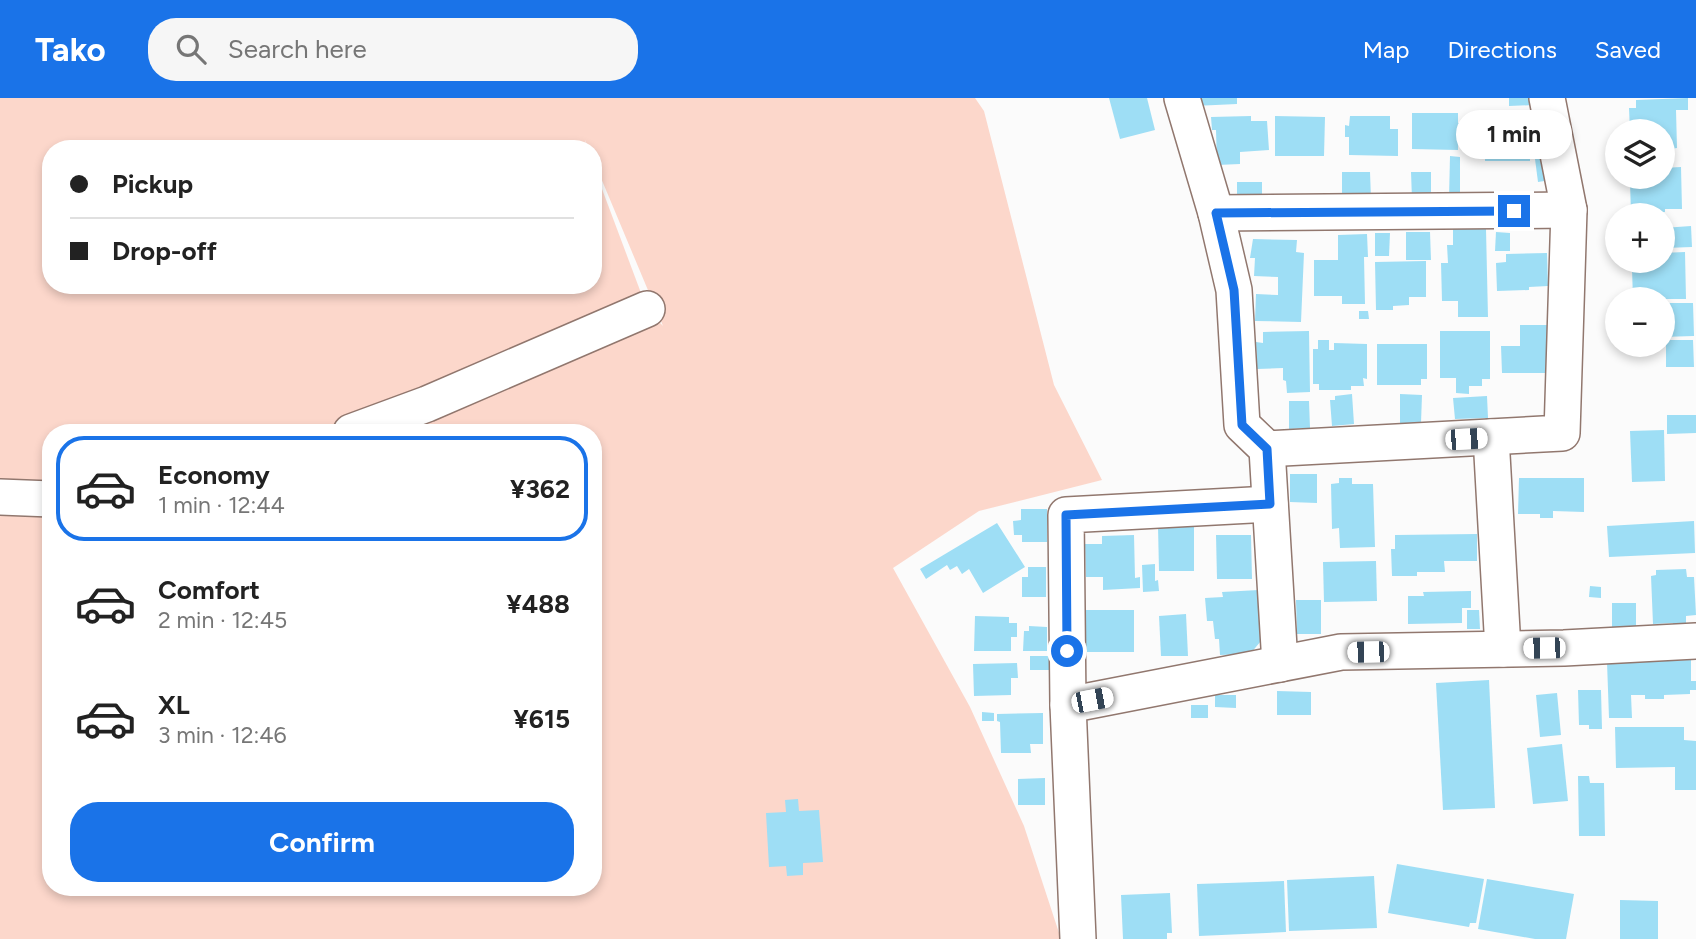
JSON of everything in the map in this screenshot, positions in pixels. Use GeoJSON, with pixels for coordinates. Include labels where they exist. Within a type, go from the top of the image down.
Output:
{"type":"FeatureCollection","features":[{"type":"Feature","properties":{"kind":"street"},"geometry":{"type":"LineString","coordinates":[[1182,98],[1216,213],[1234,290],[1242,425],[1267,449],[1280,664]]}},
{"type":"Feature","properties":{"kind":"street"},"geometry":{"type":"LineString","coordinates":[[1267,449],[1563,433],[1569,210],[1547,98]]}},
{"type":"Feature","properties":{"kind":"street"},"geometry":{"type":"LineString","coordinates":[[1216,213],[1569,210]]}},
{"type":"Feature","properties":{"kind":"street"},"geometry":{"type":"LineString","coordinates":[[373,424],[428,404],[647,309]]}},
{"type":"Feature","properties":{"kind":"street"},"geometry":{"type":"LineString","coordinates":[[1491,437],[1503,649]]}},
{"type":"Feature","properties":{"kind":"street"},"geometry":{"type":"LineString","coordinates":[[0,497],[42,499]]}},
{"type":"Feature","properties":{"kind":"street"},"geometry":{"type":"LineString","coordinates":[[1078,939],[1068,705],[1066,515],[1270,504]]}},
{"type":"Feature","properties":{"kind":"street"},"geometry":{"type":"LineString","coordinates":[[1068,705],[1341,652],[1696,641]]}},
{"type":"Feature","properties":{"kind":"shaded area"},"geometry":{"type":"Polygon","coordinates":[[[0,98],[975,98],[984,111],[1054,385],[1102,480],[979,511],[893,568],[970,707],[1024,826],[1061,939],[0,939],[0,98]]]}},
{"type":"Feature","properties":{"kind":"building"},"geometry":{"type":"Polygon","coordinates":[[[1109,98],[1147,98],[1155,130],[1120,139],[1109,98]]]}},
{"type":"Feature","properties":{"kind":"building"},"geometry":{"type":"Polygon","coordinates":[[[1192,98],[1237,98],[1237,104],[1194,106],[1192,98]]]}},
{"type":"Feature","properties":{"kind":"building"},"geometry":{"type":"Polygon","coordinates":[[[1509,98],[1533,98],[1534,105],[1509,106],[1509,98]]]}},
{"type":"Feature","properties":{"kind":"building"},"geometry":{"type":"Polygon","coordinates":[[[1688,98],[1688,110],[1676,110],[1677,148],[1675,119],[1629,119],[1629,108],[1636,108],[1636,100],[1688,98]]]}},
{"type":"Feature","properties":{"kind":"building"},"geometry":{"type":"Polygon","coordinates":[[[1412,113],[1458,113],[1458,123],[1463,123],[1463,134],[1458,134],[1458,150],[1412,149],[1412,113]]]}},
{"type":"Feature","properties":{"kind":"building"},"geometry":{"type":"Polygon","coordinates":[[[1251,116],[1251,121],[1267,121],[1269,150],[1240,152],[1240,164],[1217,165],[1216,130],[1212,130],[1211,117],[1251,116]]]}},
{"type":"Feature","properties":{"kind":"building"},"geometry":{"type":"Polygon","coordinates":[[[1275,116],[1325,117],[1324,156],[1275,156],[1275,116]]]}},
{"type":"Feature","properties":{"kind":"building"},"geometry":{"type":"Polygon","coordinates":[[[1350,116],[1390,116],[1390,129],[1398,129],[1398,156],[1349,155],[1349,137],[1345,137],[1345,125],[1349,126],[1350,116]]]}},
{"type":"Feature","properties":{"kind":"building"},"geometry":{"type":"Polygon","coordinates":[[[1485,116],[1534,116],[1534,130],[1530,130],[1530,161],[1485,161],[1485,116]]]}},
{"type":"Feature","properties":{"kind":"building"},"geometry":{"type":"Polygon","coordinates":[[[1450,156],[1460,157],[1460,199],[1449,199],[1450,156]]]}},
{"type":"Feature","properties":{"kind":"building"},"geometry":{"type":"Polygon","coordinates":[[[1547,157],[1551,180],[1538,182],[1535,159],[1547,157]]]}},
{"type":"Feature","properties":{"kind":"building"},"geometry":{"type":"Polygon","coordinates":[[[1675,167],[1681,167],[1682,209],[1675,209],[1675,203],[1631,203],[1630,189],[1675,189],[1675,167]]]}},
{"type":"Feature","properties":{"kind":"building"},"geometry":{"type":"Polygon","coordinates":[[[1342,172],[1370,172],[1371,199],[1342,199],[1342,172]]]}},
{"type":"Feature","properties":{"kind":"building"},"geometry":{"type":"Polygon","coordinates":[[[1411,172],[1431,172],[1431,199],[1412,199],[1411,172]]]}},
{"type":"Feature","properties":{"kind":"building"},"geometry":{"type":"Polygon","coordinates":[[[1237,182],[1262,182],[1262,199],[1237,199],[1237,182]]]}},
{"type":"Feature","properties":{"kind":"building"},"geometry":{"type":"Polygon","coordinates":[[[1691,226],[1692,247],[1675,248],[1675,227],[1691,226]]]}},
{"type":"Feature","properties":{"kind":"building"},"geometry":{"type":"Polygon","coordinates":[[[1453,229],[1486,229],[1488,317],[1458,317],[1458,301],[1442,301],[1441,263],[1448,263],[1447,245],[1453,245],[1453,229]]]}},
{"type":"Feature","properties":{"kind":"building"},"geometry":{"type":"Polygon","coordinates":[[[1406,232],[1430,232],[1431,260],[1406,260],[1406,232]]]}},
{"type":"Feature","properties":{"kind":"building"},"geometry":{"type":"Polygon","coordinates":[[[1496,232],[1510,233],[1510,251],[1495,251],[1496,232]]]}},
{"type":"Feature","properties":{"kind":"building"},"geometry":{"type":"Polygon","coordinates":[[[1375,233],[1390,233],[1389,256],[1375,256],[1375,233]]]}},
{"type":"Feature","properties":{"kind":"building"},"geometry":{"type":"Polygon","coordinates":[[[1367,234],[1368,257],[1364,257],[1365,304],[1342,304],[1342,296],[1314,296],[1314,260],[1338,260],[1338,235],[1367,234]]]}},
{"type":"Feature","properties":{"kind":"building"},"geometry":{"type":"Polygon","coordinates":[[[1253,239],[1297,240],[1296,252],[1304,253],[1301,322],[1255,321],[1256,294],[1278,295],[1278,277],[1254,276],[1255,258],[1250,258],[1253,239]]]}},
{"type":"Feature","properties":{"kind":"building"},"geometry":{"type":"Polygon","coordinates":[[[1675,252],[1685,252],[1686,299],[1675,299],[1675,287],[1633,287],[1632,273],[1675,273],[1675,252]]]}},
{"type":"Feature","properties":{"kind":"building"},"geometry":{"type":"Polygon","coordinates":[[[1547,253],[1548,286],[1529,287],[1529,290],[1497,291],[1496,263],[1506,262],[1506,254],[1547,253]]]}},
{"type":"Feature","properties":{"kind":"building"},"geometry":{"type":"Polygon","coordinates":[[[1426,261],[1426,297],[1409,297],[1409,305],[1393,306],[1393,310],[1376,310],[1375,262],[1426,261]]]}},
{"type":"Feature","properties":{"kind":"building"},"geometry":{"type":"Polygon","coordinates":[[[1675,303],[1693,303],[1694,336],[1675,337],[1675,303]]]}},
{"type":"Feature","properties":{"kind":"building"},"geometry":{"type":"Polygon","coordinates":[[[1359,311],[1368,311],[1369,319],[1359,319],[1359,311]]]}},
{"type":"Feature","properties":{"kind":"building"},"geometry":{"type":"Polygon","coordinates":[[[1520,325],[1557,325],[1549,373],[1502,373],[1501,346],[1520,346],[1520,325]]]}},
{"type":"Feature","properties":{"kind":"building"},"geometry":{"type":"Polygon","coordinates":[[[1309,331],[1310,392],[1287,393],[1283,368],[1257,369],[1256,342],[1263,343],[1263,332],[1309,331]]]}},
{"type":"Feature","properties":{"kind":"building"},"geometry":{"type":"Polygon","coordinates":[[[1440,331],[1490,331],[1490,379],[1482,379],[1482,386],[1469,386],[1469,394],[1456,393],[1456,378],[1440,378],[1440,331]]]}},
{"type":"Feature","properties":{"kind":"building"},"geometry":{"type":"Polygon","coordinates":[[[1318,340],[1329,340],[1329,350],[1334,350],[1334,343],[1367,344],[1367,379],[1363,378],[1364,386],[1351,386],[1351,390],[1319,390],[1319,384],[1313,384],[1313,349],[1318,349],[1318,340]]]}},
{"type":"Feature","properties":{"kind":"building"},"geometry":{"type":"Polygon","coordinates":[[[1675,340],[1693,340],[1694,367],[1666,367],[1666,357],[1675,357],[1675,340]]]}},
{"type":"Feature","properties":{"kind":"building"},"geometry":{"type":"Polygon","coordinates":[[[1377,344],[1427,344],[1427,379],[1421,379],[1421,385],[1377,385],[1377,344]]]}},
{"type":"Feature","properties":{"kind":"building"},"geometry":{"type":"Polygon","coordinates":[[[1352,394],[1354,424],[1332,426],[1330,400],[1335,400],[1335,396],[1352,394]]]}},
{"type":"Feature","properties":{"kind":"building"},"geometry":{"type":"Polygon","coordinates":[[[1400,394],[1422,395],[1421,423],[1400,423],[1400,394]]]}},
{"type":"Feature","properties":{"kind":"building"},"geometry":{"type":"Polygon","coordinates":[[[1487,396],[1488,418],[1455,419],[1453,398],[1487,396]]]}},
{"type":"Feature","properties":{"kind":"building"},"geometry":{"type":"Polygon","coordinates":[[[1289,401],[1309,401],[1310,428],[1289,429],[1289,401]]]}},
{"type":"Feature","properties":{"kind":"building"},"geometry":{"type":"Polygon","coordinates":[[[1667,415],[1696,415],[1696,433],[1667,434],[1667,415]]]}},
{"type":"Feature","properties":{"kind":"building"},"geometry":{"type":"Polygon","coordinates":[[[1664,430],[1665,481],[1632,482],[1630,431],[1664,430]]]}},
{"type":"Feature","properties":{"kind":"building"},"geometry":{"type":"Polygon","coordinates":[[[1290,474],[1317,474],[1317,503],[1290,502],[1290,474]]]}},
{"type":"Feature","properties":{"kind":"building"},"geometry":{"type":"Polygon","coordinates":[[[1339,478],[1352,478],[1352,484],[1373,484],[1375,547],[1340,548],[1339,528],[1332,529],[1331,484],[1339,483],[1339,478]]]}},
{"type":"Feature","properties":{"kind":"building"},"geometry":{"type":"Polygon","coordinates":[[[1519,478],[1584,478],[1584,512],[1553,511],[1553,518],[1540,518],[1540,514],[1518,514],[1519,478]]]}},
{"type":"Feature","properties":{"kind":"building"},"geometry":{"type":"Polygon","coordinates":[[[1021,509],[1047,509],[1047,542],[1022,542],[1022,535],[1014,535],[1013,521],[1021,520],[1021,509]]]}},
{"type":"Feature","properties":{"kind":"building"},"geometry":{"type":"Polygon","coordinates":[[[1694,521],[1695,553],[1609,557],[1607,526],[1694,521]]]}},
{"type":"Feature","properties":{"kind":"building"},"geometry":{"type":"Polygon","coordinates":[[[997,523],[1025,567],[983,593],[969,569],[962,574],[957,566],[950,570],[947,565],[926,579],[920,569],[997,523]]]}},
{"type":"Feature","properties":{"kind":"building"},"geometry":{"type":"Polygon","coordinates":[[[1158,526],[1194,526],[1194,571],[1159,571],[1158,526]]]}},
{"type":"Feature","properties":{"kind":"building"},"geometry":{"type":"Polygon","coordinates":[[[1477,534],[1477,561],[1444,561],[1445,572],[1417,572],[1417,576],[1392,576],[1391,549],[1395,549],[1395,535],[1477,534]]]}},
{"type":"Feature","properties":{"kind":"building"},"geometry":{"type":"Polygon","coordinates":[[[1134,535],[1135,578],[1140,577],[1140,588],[1103,590],[1103,577],[1086,577],[1085,544],[1102,544],[1102,536],[1134,535]]]}},
{"type":"Feature","properties":{"kind":"building"},"geometry":{"type":"Polygon","coordinates":[[[1216,535],[1251,535],[1252,579],[1217,579],[1216,535]]]}},
{"type":"Feature","properties":{"kind":"building"},"geometry":{"type":"Polygon","coordinates":[[[1376,561],[1377,601],[1324,602],[1323,562],[1376,561]]]}},
{"type":"Feature","properties":{"kind":"building"},"geometry":{"type":"Polygon","coordinates":[[[1155,564],[1155,581],[1158,580],[1159,591],[1143,592],[1142,565],[1155,564]]]}},
{"type":"Feature","properties":{"kind":"building"},"geometry":{"type":"Polygon","coordinates":[[[1028,567],[1046,567],[1046,597],[1022,597],[1022,577],[1028,577],[1028,567]]]}},
{"type":"Feature","properties":{"kind":"building"},"geometry":{"type":"Polygon","coordinates":[[[1686,569],[1687,577],[1694,577],[1696,615],[1686,616],[1686,627],[1673,627],[1673,623],[1653,624],[1651,576],[1656,575],[1656,570],[1686,569]]]}},
{"type":"Feature","properties":{"kind":"building"},"geometry":{"type":"Polygon","coordinates":[[[1590,586],[1601,587],[1601,598],[1589,597],[1590,586]]]}},
{"type":"Feature","properties":{"kind":"building"},"geometry":{"type":"Polygon","coordinates":[[[1259,590],[1261,641],[1250,654],[1220,655],[1219,639],[1215,639],[1213,621],[1207,621],[1205,598],[1223,597],[1222,592],[1259,590]]]}},
{"type":"Feature","properties":{"kind":"building"},"geometry":{"type":"Polygon","coordinates":[[[1471,591],[1471,608],[1462,608],[1462,623],[1408,624],[1408,596],[1424,596],[1423,592],[1471,591]]]}},
{"type":"Feature","properties":{"kind":"building"},"geometry":{"type":"Polygon","coordinates":[[[1296,600],[1321,600],[1321,634],[1297,634],[1296,600]]]}},
{"type":"Feature","properties":{"kind":"building"},"geometry":{"type":"Polygon","coordinates":[[[1612,603],[1636,603],[1636,627],[1612,627],[1612,603]]]}},
{"type":"Feature","properties":{"kind":"building"},"geometry":{"type":"Polygon","coordinates":[[[1085,610],[1134,610],[1134,652],[1086,652],[1085,610]]]}},
{"type":"Feature","properties":{"kind":"building"},"geometry":{"type":"Polygon","coordinates":[[[1467,610],[1479,610],[1480,629],[1467,629],[1467,610]]]}},
{"type":"Feature","properties":{"kind":"building"},"geometry":{"type":"Polygon","coordinates":[[[1186,614],[1188,656],[1161,656],[1159,616],[1186,614]]]}},
{"type":"Feature","properties":{"kind":"building"},"geometry":{"type":"Polygon","coordinates":[[[975,616],[1009,617],[1009,623],[1017,623],[1017,637],[1011,637],[1011,651],[974,651],[975,616]]]}},
{"type":"Feature","properties":{"kind":"building"},"geometry":{"type":"Polygon","coordinates":[[[1029,626],[1047,627],[1047,651],[1023,651],[1024,631],[1029,631],[1029,626]]]}},
{"type":"Feature","properties":{"kind":"building"},"geometry":{"type":"Polygon","coordinates":[[[1030,656],[1050,656],[1050,670],[1030,670],[1030,656]]]}},
{"type":"Feature","properties":{"kind":"building"},"geometry":{"type":"Polygon","coordinates":[[[1691,660],[1691,681],[1696,681],[1696,690],[1690,690],[1690,694],[1664,695],[1664,699],[1645,699],[1645,695],[1631,695],[1632,718],[1609,718],[1607,662],[1691,660]]]}},
{"type":"Feature","properties":{"kind":"building"},"geometry":{"type":"Polygon","coordinates":[[[1017,663],[1018,678],[1011,678],[1011,695],[974,696],[973,664],[1017,663]]]}},
{"type":"Feature","properties":{"kind":"building"},"geometry":{"type":"Polygon","coordinates":[[[1489,680],[1495,808],[1443,810],[1436,683],[1489,680]]]}},
{"type":"Feature","properties":{"kind":"building"},"geometry":{"type":"Polygon","coordinates":[[[1578,690],[1601,690],[1602,729],[1589,729],[1589,725],[1579,725],[1578,690]]]}},
{"type":"Feature","properties":{"kind":"building"},"geometry":{"type":"Polygon","coordinates":[[[1277,691],[1311,692],[1311,715],[1277,715],[1277,691]]]}},
{"type":"Feature","properties":{"kind":"building"},"geometry":{"type":"Polygon","coordinates":[[[1557,693],[1561,735],[1540,737],[1536,695],[1557,693]]]}},
{"type":"Feature","properties":{"kind":"building"},"geometry":{"type":"Polygon","coordinates":[[[1215,695],[1236,695],[1236,708],[1215,707],[1215,695]]]}},
{"type":"Feature","properties":{"kind":"building"},"geometry":{"type":"Polygon","coordinates":[[[1191,705],[1208,705],[1208,718],[1191,718],[1191,705]]]}},
{"type":"Feature","properties":{"kind":"building"},"geometry":{"type":"Polygon","coordinates":[[[982,712],[994,713],[994,721],[982,721],[982,712]]]}},
{"type":"Feature","properties":{"kind":"building"},"geometry":{"type":"Polygon","coordinates":[[[1043,713],[1043,744],[1030,744],[1031,753],[1001,753],[1000,722],[997,721],[997,714],[1043,713]]]}},
{"type":"Feature","properties":{"kind":"building"},"geometry":{"type":"Polygon","coordinates":[[[1615,727],[1684,727],[1684,740],[1696,741],[1696,790],[1675,790],[1675,767],[1616,768],[1615,727]]]}},
{"type":"Feature","properties":{"kind":"building"},"geometry":{"type":"Polygon","coordinates":[[[1562,744],[1568,801],[1533,804],[1527,748],[1562,744]]]}},
{"type":"Feature","properties":{"kind":"building"},"geometry":{"type":"Polygon","coordinates":[[[1578,776],[1589,776],[1590,783],[1604,783],[1605,836],[1579,836],[1578,776]]]}},
{"type":"Feature","properties":{"kind":"building"},"geometry":{"type":"Polygon","coordinates":[[[1045,778],[1045,805],[1018,805],[1018,779],[1045,778]]]}},
{"type":"Feature","properties":{"kind":"building"},"geometry":{"type":"Polygon","coordinates":[[[798,799],[799,811],[819,810],[823,862],[803,863],[803,875],[787,876],[786,866],[769,867],[766,813],[786,812],[785,800],[798,799]]]}},
{"type":"Feature","properties":{"kind":"building"},"geometry":{"type":"Polygon","coordinates":[[[1397,864],[1484,879],[1476,923],[1470,923],[1469,927],[1388,913],[1397,864]]]}},
{"type":"Feature","properties":{"kind":"building"},"geometry":{"type":"Polygon","coordinates":[[[1374,876],[1377,928],[1289,931],[1287,880],[1374,876]]]}},
{"type":"Feature","properties":{"kind":"building"},"geometry":{"type":"Polygon","coordinates":[[[1487,879],[1574,894],[1566,939],[1535,939],[1478,929],[1487,879]]]}},
{"type":"Feature","properties":{"kind":"building"},"geometry":{"type":"Polygon","coordinates":[[[1284,881],[1286,932],[1199,936],[1197,884],[1284,881]]]}},
{"type":"Feature","properties":{"kind":"building"},"geometry":{"type":"Polygon","coordinates":[[[1170,893],[1172,933],[1167,933],[1167,939],[1123,939],[1121,895],[1170,893]]]}},
{"type":"Feature","properties":{"kind":"building"},"geometry":{"type":"Polygon","coordinates":[[[1620,900],[1658,901],[1658,939],[1620,939],[1620,900]]]}},
{"type":"Feature","properties":{"kind":"route"},"geometry":{"type":"LineString","coordinates":[[1067,651],[1066,515],[1270,504],[1267,449],[1242,425],[1234,290],[1216,213],[1514,211]]}}]}
